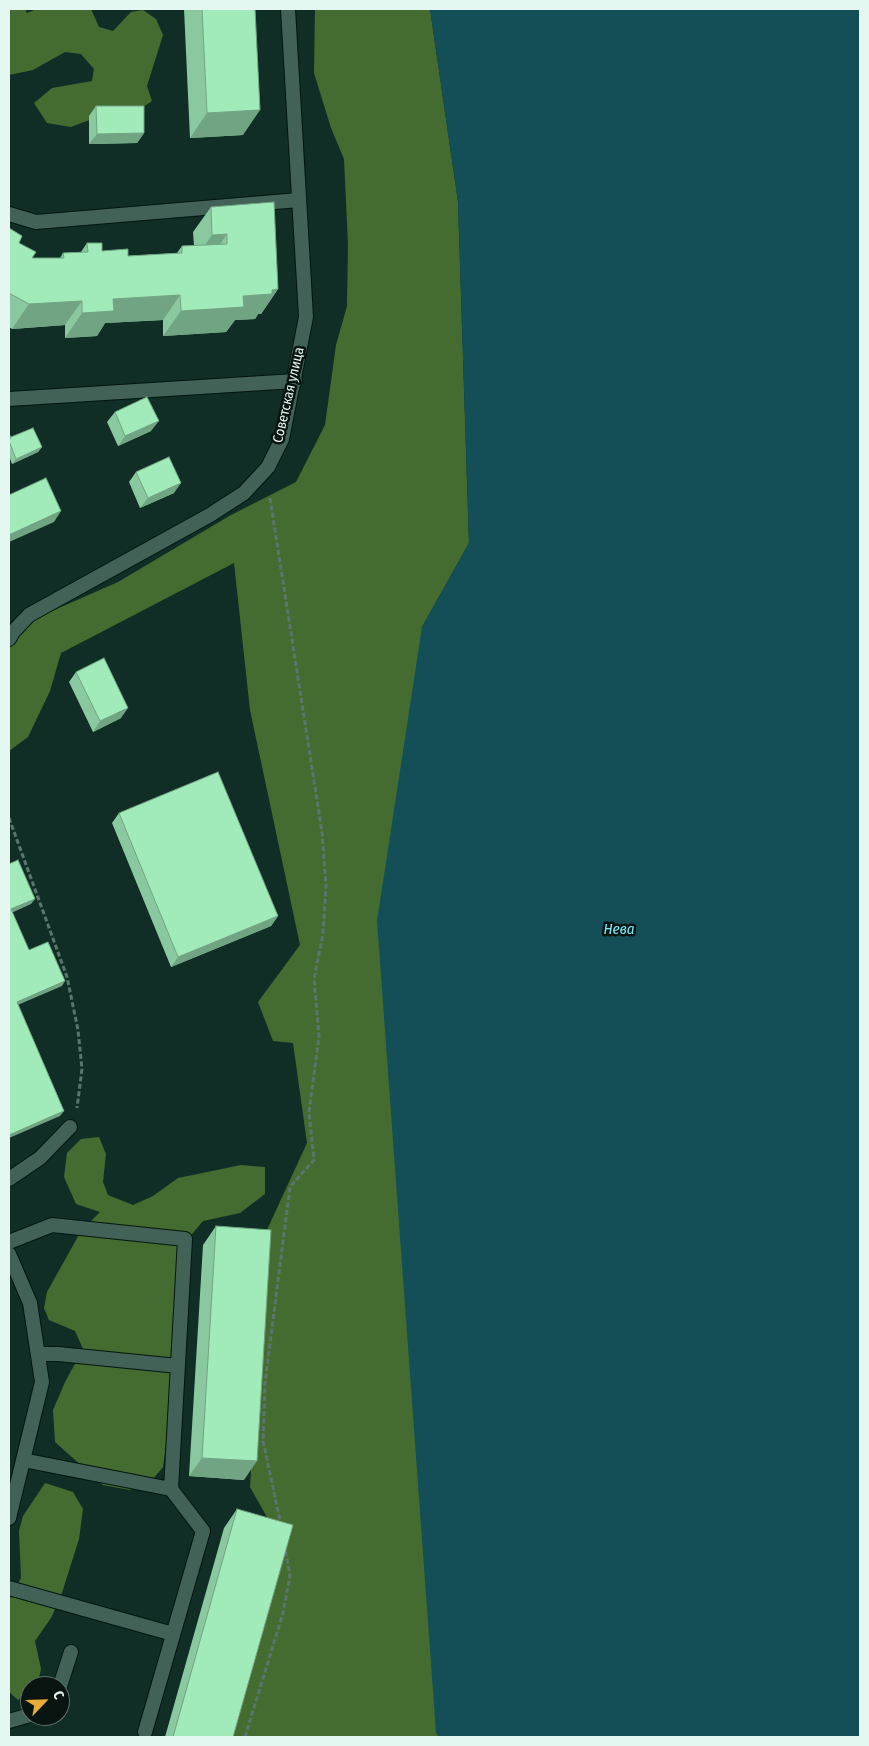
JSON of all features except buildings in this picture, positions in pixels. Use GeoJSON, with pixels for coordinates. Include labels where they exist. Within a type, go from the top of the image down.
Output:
{"type":"FeatureCollection","features":[{"type":"Feature","properties":{"kind":"street","name":"Советская улица"},"geometry":{"type":"LineString","coordinates":[[9,639],[13,632],[29,616],[210,515],[244,492],[268,467],[282,438],[295,381],[306,317],[288,9]]}},
{"type":"Feature","properties":{"kind":"street"},"geometry":{"type":"LineString","coordinates":[[9,214],[36,222],[299,200]]}},
{"type":"Feature","properties":{"kind":"street"},"geometry":{"type":"LineString","coordinates":[[9,399],[295,381]]}},
{"type":"Feature","properties":{"kind":"street"},"geometry":{"type":"LineString","coordinates":[[9,1179],[40,1158],[70,1127]]}},
{"type":"Feature","properties":{"kind":"street"},"geometry":{"type":"LineString","coordinates":[[9,1242],[52,1225],[185,1239],[171,1489],[203,1531],[144,1732]]}},
{"type":"Feature","properties":{"kind":"street"},"geometry":{"type":"LineString","coordinates":[[9,1254],[30,1303],[42,1382],[9,1518]]}},
{"type":"Feature","properties":{"kind":"street"},"geometry":{"type":"LineString","coordinates":[[38,1354],[58,1354],[178,1366]]}},
{"type":"Feature","properties":{"kind":"street"},"geometry":{"type":"LineString","coordinates":[[23,1460],[171,1489]]}},
{"type":"Feature","properties":{"kind":"street"},"geometry":{"type":"LineString","coordinates":[[9,1588],[173,1634]]}},
{"type":"Feature","properties":{"kind":"street"},"geometry":{"type":"LineString","coordinates":[[63,1676],[71,1652]]}},
{"type":"Feature","properties":{"kind":"path"},"geometry":{"type":"LineString","coordinates":[[271,492],[269,501],[279,545],[299,695],[322,832],[326,886],[323,934],[314,979],[319,1036],[310,1112],[314,1160],[290,1187],[265,1382],[263,1442],[283,1532]]}},
{"type":"Feature","properties":{"kind":"path"},"geometry":{"type":"LineString","coordinates":[[9,818],[67,977],[82,1069],[78,1106],[70,1127]]}},
{"type":"Feature","properties":{"kind":"path"},"geometry":{"type":"LineString","coordinates":[[245,1737],[283,1613],[290,1576],[284,1541]]}},
{"type":"Feature","properties":{"kind":"green space"},"geometry":{"type":"Polygon","coordinates":[[[9,9],[25,9],[27,13],[37,9],[91,9],[99,27],[113,31],[131,12],[143,10],[156,19],[163,35],[147,86],[152,101],[130,116],[100,116],[71,127],[47,123],[34,103],[52,88],[92,81],[94,69],[81,54],[65,52],[33,70],[9,75],[9,9]]]}},
{"type":"Feature","properties":{"kind":"green space"},"geometry":{"type":"Polygon","coordinates":[[[315,9],[430,9],[458,202],[469,543],[422,627],[436,1732],[439,1737],[227,1737],[282,1544],[250,1487],[266,1232],[307,1143],[293,1043],[273,1041],[258,1002],[300,945],[250,710],[234,563],[61,653],[50,691],[28,737],[9,751],[9,645],[27,622],[118,582],[231,515],[296,482],[325,425],[336,345],[347,306],[348,244],[344,159],[331,128],[314,73],[315,9]]]}},
{"type":"Feature","properties":{"kind":"green space"},"geometry":{"type":"Polygon","coordinates":[[[99,1137],[106,1154],[103,1182],[108,1195],[133,1205],[153,1196],[178,1178],[241,1165],[265,1167],[265,1194],[240,1213],[203,1221],[183,1245],[170,1418],[163,1467],[153,1479],[130,1490],[103,1485],[55,1442],[53,1410],[65,1382],[83,1349],[75,1331],[49,1320],[44,1308],[47,1292],[81,1231],[100,1212],[76,1204],[64,1177],[67,1153],[81,1139],[99,1137]]]}},
{"type":"Feature","properties":{"kind":"green space"},"geometry":{"type":"Polygon","coordinates":[[[45,1483],[73,1492],[83,1509],[79,1539],[61,1596],[51,1618],[35,1641],[41,1669],[39,1676],[20,1676],[20,1698],[18,1700],[9,1692],[9,1600],[21,1578],[19,1531],[23,1516],[45,1483]]]}},
{"type":"Feature","properties":{"kind":"water","name":"Нева"},"geometry":{"type":"Polygon","coordinates":[[[430,9],[860,9],[860,1737],[439,1737],[436,1732],[377,921],[422,627],[469,543],[458,202],[430,9]]]}}]}
